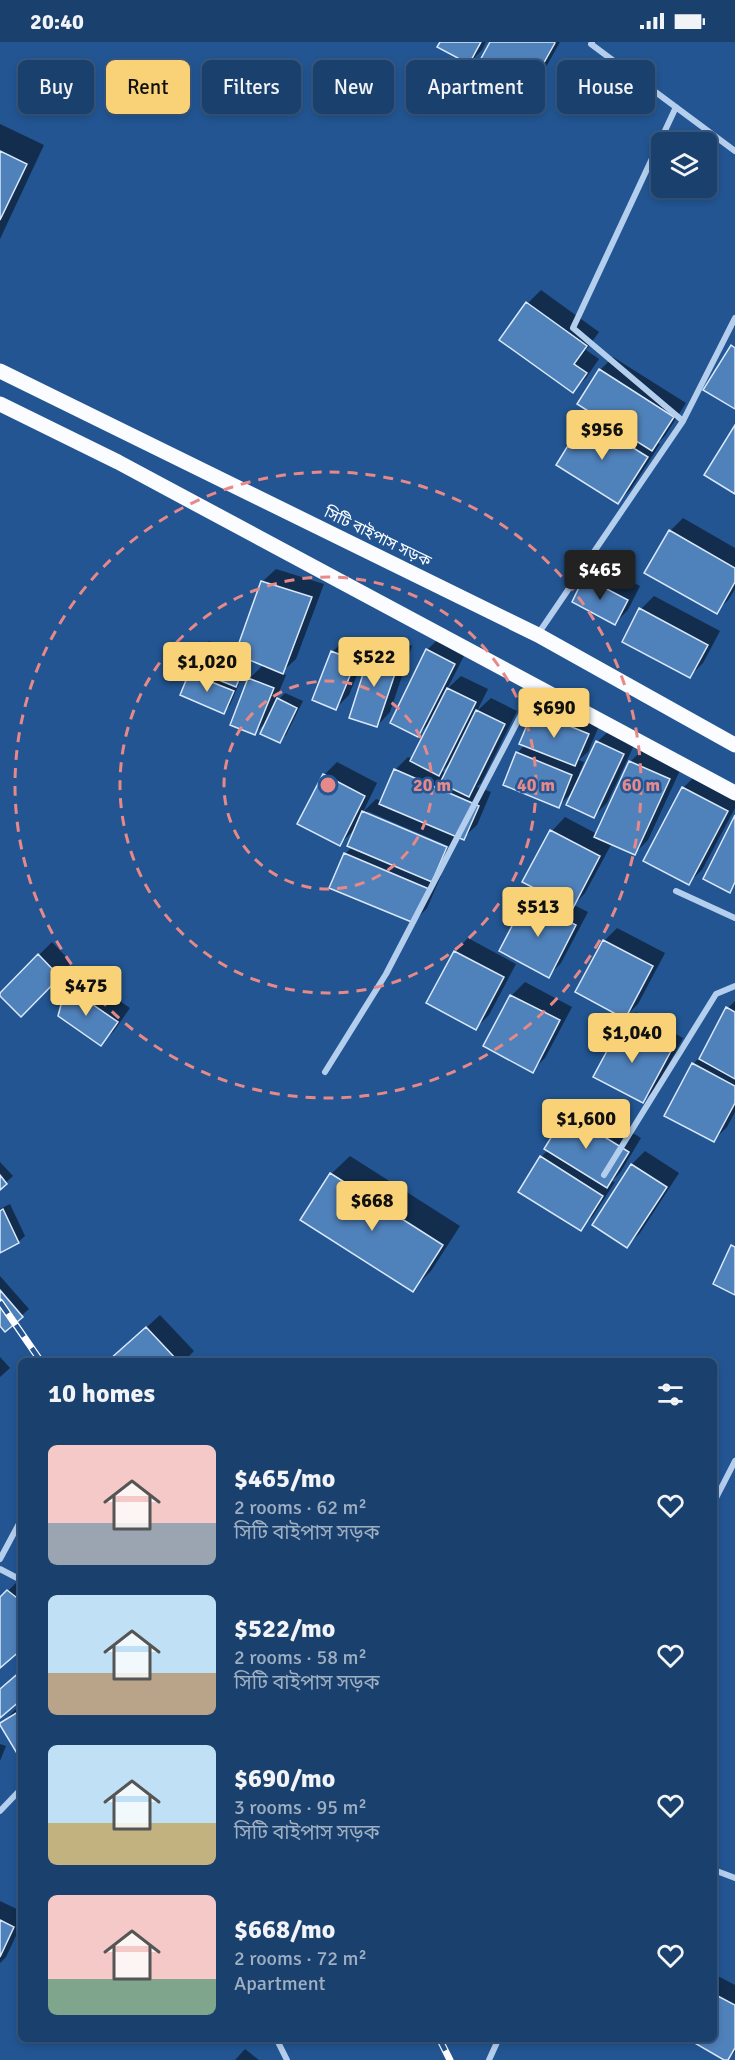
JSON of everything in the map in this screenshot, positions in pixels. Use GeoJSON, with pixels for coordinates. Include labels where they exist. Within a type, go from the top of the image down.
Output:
{"type":"FeatureCollection","features":[{"type":"Feature","properties":{"kind":"main road","name":"সিটি বাইপাস সড়ক"},"geometry":{"type":"LineString","coordinates":[[0,371],[538,635],[735,745]]}},
{"type":"Feature","properties":{"kind":"main road"},"geometry":{"type":"LineString","coordinates":[[0,404],[118,462],[735,793]]}},
{"type":"Feature","properties":{"kind":"street"},"geometry":{"type":"LineString","coordinates":[[592,42],[591,44],[735,152]]}},
{"type":"Feature","properties":{"kind":"street"},"geometry":{"type":"LineString","coordinates":[[676,107],[573,328],[683,421]]}},
{"type":"Feature","properties":{"kind":"street"},"geometry":{"type":"LineString","coordinates":[[538,635],[683,421],[735,318]]}},
{"type":"Feature","properties":{"kind":"street"},"geometry":{"type":"LineString","coordinates":[[325,1072],[386,974],[537,685]]}},
{"type":"Feature","properties":{"kind":"street"},"geometry":{"type":"LineString","coordinates":[[676,891],[735,918]]}},
{"type":"Feature","properties":{"kind":"street"},"geometry":{"type":"LineString","coordinates":[[604,1175],[716,994],[735,986]]}},
{"type":"Feature","properties":{"kind":"street"},"geometry":{"type":"LineString","coordinates":[[717,1496],[735,1461]]}},
{"type":"Feature","properties":{"kind":"street"},"geometry":{"type":"LineString","coordinates":[[0,1559],[18,1526]]}},
{"type":"Feature","properties":{"kind":"street"},"geometry":{"type":"LineString","coordinates":[[0,1569],[18,1578]]}},
{"type":"Feature","properties":{"kind":"street"},"geometry":{"type":"LineString","coordinates":[[0,1811],[18,1792]]}},
{"type":"Feature","properties":{"kind":"street"},"geometry":{"type":"LineString","coordinates":[[717,1871],[735,1878]]}},
{"type":"Feature","properties":{"kind":"street"},"geometry":{"type":"LineString","coordinates":[[278,2042],[286,2060]]}},
{"type":"Feature","properties":{"kind":"street"},"geometry":{"type":"LineString","coordinates":[[489,2060],[497,2042]]}},
{"type":"Feature","properties":{"kind":"building"},"geometry":{"type":"Polygon","coordinates":[[[440,42],[481,42],[471,60],[461,60],[437,47],[440,42]]]}},
{"type":"Feature","properties":{"kind":"building"},"geometry":{"type":"Polygon","coordinates":[[[490,42],[555,43],[545,61],[480,60],[490,42]]]}},
{"type":"Feature","properties":{"kind":"building"},"geometry":{"type":"Polygon","coordinates":[[[0,151],[27,164],[0,220],[0,151]]]}},
{"type":"Feature","properties":{"kind":"building"},"geometry":{"type":"Polygon","coordinates":[[[526,302],[587,346],[574,364],[587,373],[573,393],[499,340],[526,302]]]}},
{"type":"Feature","properties":{"kind":"building"},"geometry":{"type":"Polygon","coordinates":[[[731,345],[735,348],[735,409],[703,390],[731,345]]]}},
{"type":"Feature","properties":{"kind":"building"},"geometry":{"type":"Polygon","coordinates":[[[599,369],[674,417],[652,451],[577,404],[599,369]]]}},
{"type":"Feature","properties":{"kind":"building"},"geometry":{"type":"Polygon","coordinates":[[[585,418],[648,457],[618,504],[556,465],[585,418]]]}},
{"type":"Feature","properties":{"kind":"building"},"geometry":{"type":"Polygon","coordinates":[[[735,425],[735,494],[704,475],[735,425]]]}},
{"type":"Feature","properties":{"kind":"building"},"geometry":{"type":"Polygon","coordinates":[[[669,530],[735,568],[735,582],[717,614],[644,573],[669,530]]]}},
{"type":"Feature","properties":{"kind":"building"},"geometry":{"type":"Polygon","coordinates":[[[584,577],[628,600],[615,625],[572,602],[584,577]]]}},
{"type":"Feature","properties":{"kind":"building"},"geometry":{"type":"Polygon","coordinates":[[[261,581],[312,597],[283,674],[235,654],[261,581]]]}},
{"type":"Feature","properties":{"kind":"building"},"geometry":{"type":"Polygon","coordinates":[[[639,608],[708,645],[690,678],[622,642],[639,608]]]}},
{"type":"Feature","properties":{"kind":"building"},"geometry":{"type":"Polygon","coordinates":[[[201,646],[245,664],[236,687],[192,669],[201,646]]]}},
{"type":"Feature","properties":{"kind":"building"},"geometry":{"type":"Polygon","coordinates":[[[371,649],[400,659],[377,727],[349,718],[371,649]]]}},
{"type":"Feature","properties":{"kind":"building"},"geometry":{"type":"Polygon","coordinates":[[[426,649],[455,664],[418,737],[390,723],[426,649]]]}},
{"type":"Feature","properties":{"kind":"building"},"geometry":{"type":"Polygon","coordinates":[[[331,651],[356,661],[336,710],[312,700],[331,651]]]}},
{"type":"Feature","properties":{"kind":"building"},"geometry":{"type":"Polygon","coordinates":[[[189,673],[234,691],[224,714],[180,695],[189,673]]]}},
{"type":"Feature","properties":{"kind":"building"},"geometry":{"type":"Polygon","coordinates":[[[248,678],[274,688],[255,735],[230,725],[248,678]]]}},
{"type":"Feature","properties":{"kind":"building"},"geometry":{"type":"Polygon","coordinates":[[[447,688],[476,702],[439,776],[410,761],[447,688]]]}},
{"type":"Feature","properties":{"kind":"building"},"geometry":{"type":"Polygon","coordinates":[[[277,698],[297,708],[280,743],[260,734],[277,698]]]}},
{"type":"Feature","properties":{"kind":"building"},"geometry":{"type":"Polygon","coordinates":[[[476,710],[505,724],[469,797],[440,783],[476,710]]]}},
{"type":"Feature","properties":{"kind":"building"},"geometry":{"type":"Polygon","coordinates":[[[533,711],[589,734],[575,766],[519,744],[533,711]]]}},
{"type":"Feature","properties":{"kind":"building"},"geometry":{"type":"Polygon","coordinates":[[[596,741],[624,754],[594,818],[566,805],[596,741]]]}},
{"type":"Feature","properties":{"kind":"building"},"geometry":{"type":"Polygon","coordinates":[[[516,752],[572,775],[559,808],[503,785],[516,752]]]}},
{"type":"Feature","properties":{"kind":"building"},"geometry":{"type":"Polygon","coordinates":[[[629,761],[670,779],[635,855],[594,837],[629,761]]]}},
{"type":"Feature","properties":{"kind":"building"},"geometry":{"type":"Polygon","coordinates":[[[394,769],[479,806],[464,840],[379,804],[394,769]]]}},
{"type":"Feature","properties":{"kind":"building"},"geometry":{"type":"Polygon","coordinates":[[[323,774],[365,796],[340,846],[297,824],[323,774]]]}},
{"type":"Feature","properties":{"kind":"building"},"geometry":{"type":"Polygon","coordinates":[[[682,787],[728,811],[689,885],[643,861],[682,787]]]}},
{"type":"Feature","properties":{"kind":"building"},"geometry":{"type":"Polygon","coordinates":[[[362,811],[447,847],[432,882],[347,846],[362,811]]]}},
{"type":"Feature","properties":{"kind":"building"},"geometry":{"type":"Polygon","coordinates":[[[735,815],[735,882],[730,893],[703,879],[735,815]]]}},
{"type":"Feature","properties":{"kind":"building"},"geometry":{"type":"Polygon","coordinates":[[[550,830],[600,856],[573,908],[522,882],[550,830]]]}},
{"type":"Feature","properties":{"kind":"building"},"geometry":{"type":"Polygon","coordinates":[[[344,853],[429,889],[414,923],[329,888],[344,853]]]}},
{"type":"Feature","properties":{"kind":"building"},"geometry":{"type":"Polygon","coordinates":[[[526,899],[576,925],[549,978],[499,951],[526,899]]]}},
{"type":"Feature","properties":{"kind":"building"},"geometry":{"type":"Polygon","coordinates":[[[603,940],[653,966],[625,1019],[575,992],[603,940]]]}},
{"type":"Feature","properties":{"kind":"building"},"geometry":{"type":"Polygon","coordinates":[[[454,951],[504,977],[476,1030],[426,1003],[454,951]]]}},
{"type":"Feature","properties":{"kind":"building"},"geometry":{"type":"Polygon","coordinates":[[[38,954],[60,977],[21,1017],[0,996],[0,993],[38,954]]]}},
{"type":"Feature","properties":{"kind":"building"},"geometry":{"type":"Polygon","coordinates":[[[66,986],[118,1022],[101,1046],[58,1016],[66,986]]]}},
{"type":"Feature","properties":{"kind":"building"},"geometry":{"type":"Polygon","coordinates":[[[510,995],[560,1020],[533,1073],[483,1046],[510,995]]]}},
{"type":"Feature","properties":{"kind":"building"},"geometry":{"type":"Polygon","coordinates":[[[726,1007],[735,1012],[735,1079],[699,1059],[726,1007]]]}},
{"type":"Feature","properties":{"kind":"building"},"geometry":{"type":"Polygon","coordinates":[[[621,1025],[671,1051],[643,1103],[593,1077],[621,1025]]]}},
{"type":"Feature","properties":{"kind":"building"},"geometry":{"type":"Polygon","coordinates":[[[692,1063],[735,1086],[735,1103],[714,1142],[664,1116],[692,1063]]]}},
{"type":"Feature","properties":{"kind":"building"},"geometry":{"type":"Polygon","coordinates":[[[566,1113],[629,1152],[607,1188],[544,1149],[566,1113]]]}},
{"type":"Feature","properties":{"kind":"building"},"geometry":{"type":"Polygon","coordinates":[[[540,1156],[603,1196],[581,1231],[518,1192],[540,1156]]]}},
{"type":"Feature","properties":{"kind":"building"},"geometry":{"type":"Polygon","coordinates":[[[631,1164],[667,1187],[627,1248],[592,1225],[631,1164]]]}},
{"type":"Feature","properties":{"kind":"building"},"geometry":{"type":"Polygon","coordinates":[[[330,1173],[443,1245],[413,1292],[300,1220],[330,1173]]]}},
{"type":"Feature","properties":{"kind":"building"},"geometry":{"type":"Polygon","coordinates":[[[0,1175],[7,1184],[0,1190],[0,1175]]]}},
{"type":"Feature","properties":{"kind":"building"},"geometry":{"type":"Polygon","coordinates":[[[3,1209],[19,1243],[0,1253],[0,1211],[3,1209]]]}},
{"type":"Feature","properties":{"kind":"building"},"geometry":{"type":"Polygon","coordinates":[[[731,1245],[735,1247],[735,1295],[713,1284],[731,1245]]]}},
{"type":"Feature","properties":{"kind":"building"},"geometry":{"type":"Polygon","coordinates":[[[0,1290],[23,1317],[5,1332],[0,1326],[0,1290]]]}},
{"type":"Feature","properties":{"kind":"building"},"geometry":{"type":"Polygon","coordinates":[[[146,1327],[175,1358],[111,1358],[146,1327]]]}},
{"type":"Feature","properties":{"kind":"building"},"geometry":{"type":"Polygon","coordinates":[[[7,1590],[18,1599],[18,1653],[0,1668],[0,1597],[7,1590]]]}},
{"type":"Feature","properties":{"kind":"building"},"geometry":{"type":"Polygon","coordinates":[[[18,1674],[18,1703],[0,1718],[0,1689],[18,1674]]]}},
{"type":"Feature","properties":{"kind":"building"},"geometry":{"type":"Polygon","coordinates":[[[18,1712],[18,1755],[0,1725],[18,1712]]]}},
{"type":"Feature","properties":{"kind":"building"},"geometry":{"type":"Polygon","coordinates":[[[0,1920],[14,1927],[0,1957],[0,1920]]]}},
{"type":"Feature","properties":{"kind":"building"},"geometry":{"type":"Polygon","coordinates":[[[717,1996],[735,2005],[735,2048],[728,2060],[724,2060],[693,2042],[717,2042],[717,1996]]]}},
{"type":"Feature","properties":{"kind":"railway"},"geometry":{"type":"LineString","coordinates":[[0,1302],[39,1358]]}},
{"type":"Feature","properties":{"kind":"railway"},"geometry":{"type":"LineString","coordinates":[[441,2042],[450,2060]]}}]}
